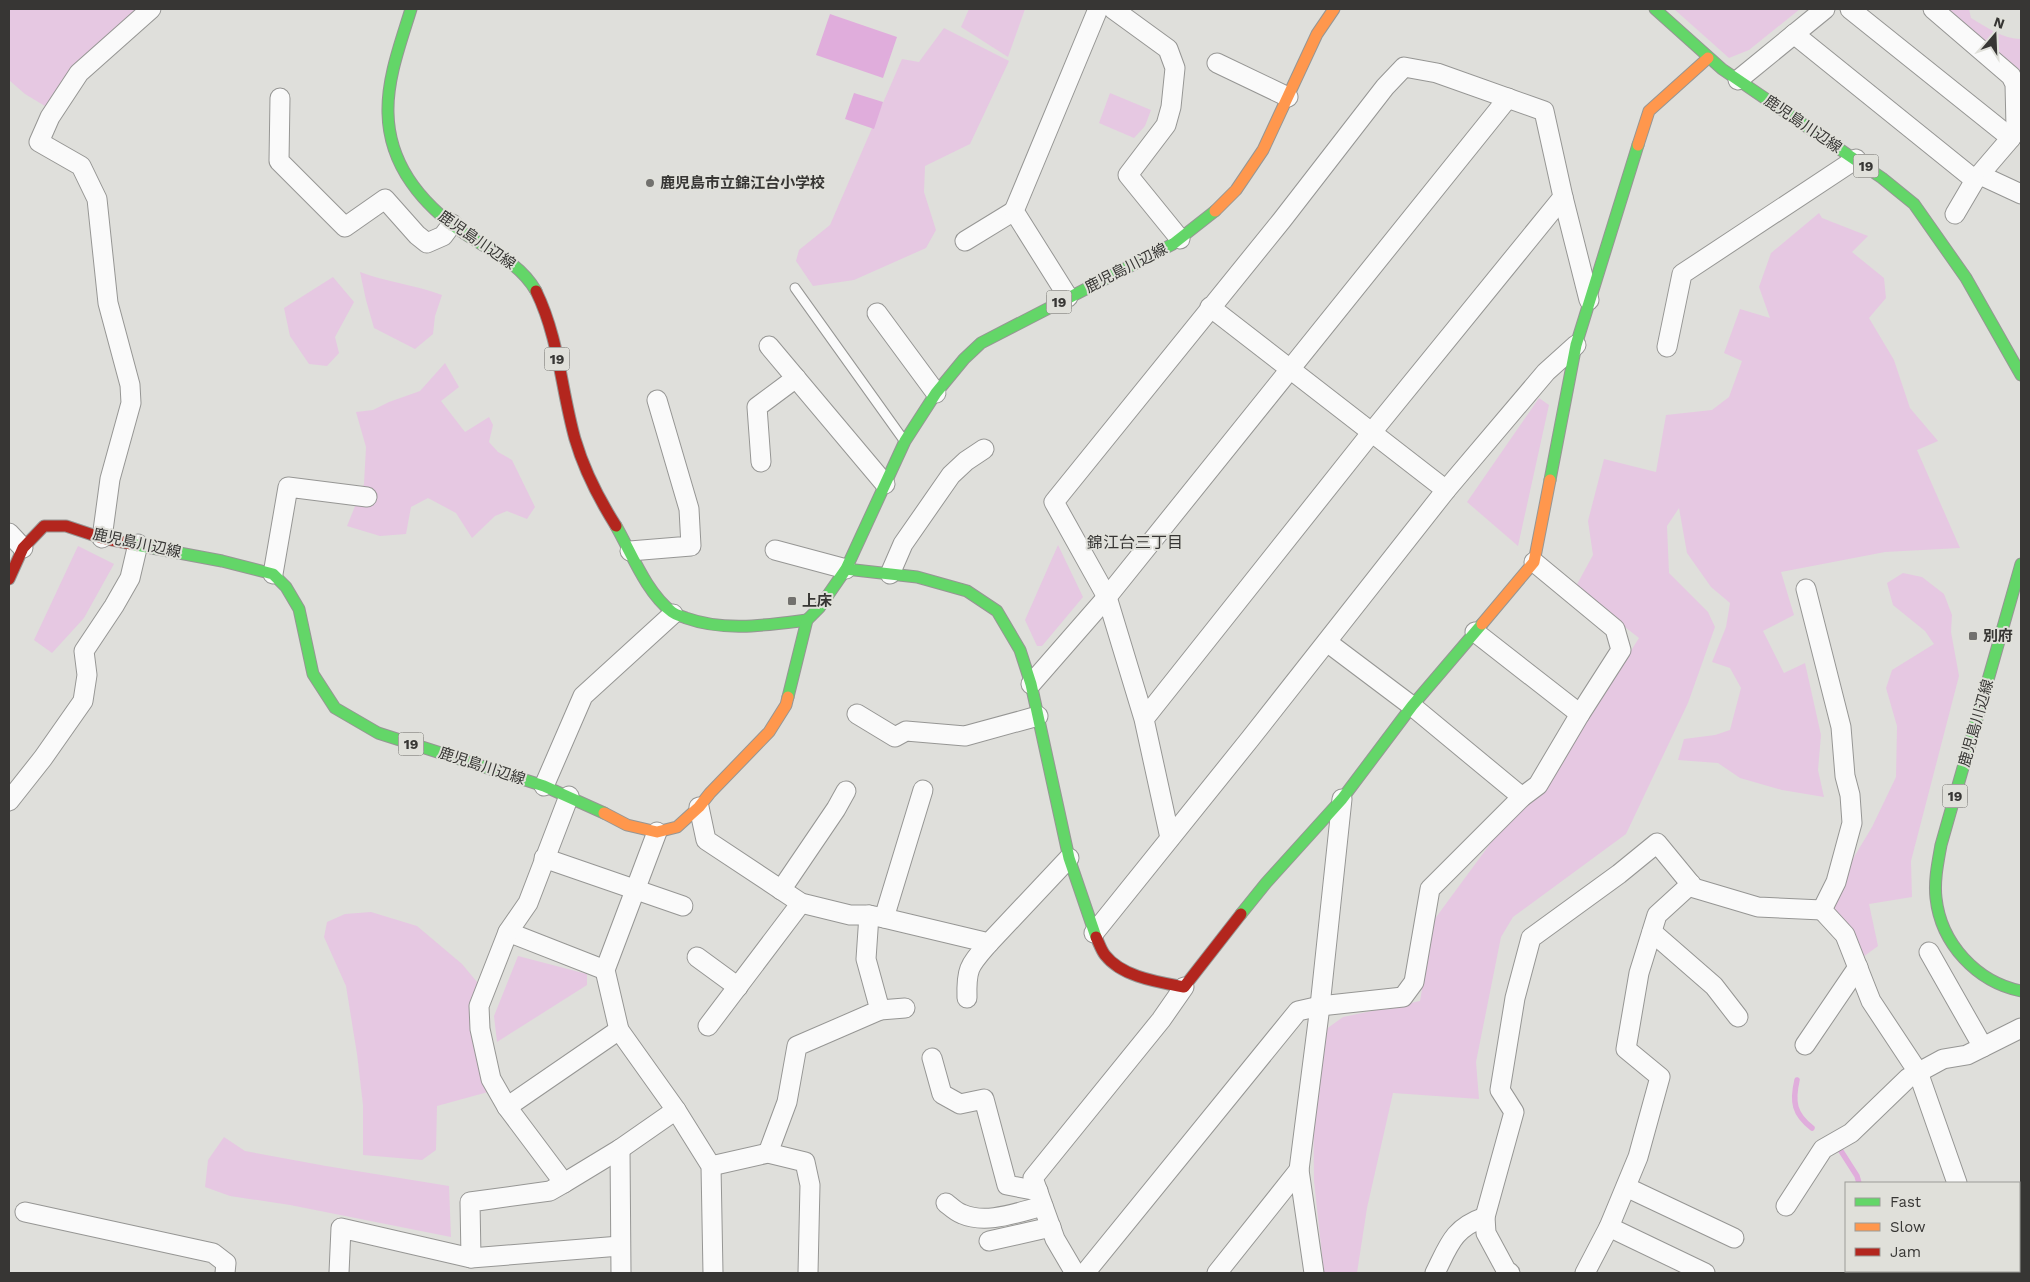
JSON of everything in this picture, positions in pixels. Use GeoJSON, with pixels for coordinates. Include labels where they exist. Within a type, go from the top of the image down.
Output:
{"type":"FeatureCollection","features":[{"type":"Feature","properties":{"kind":"main road","name":"鹿児島川辺線"},"geometry":{"type":"LineString","coordinates":[[410,9],[392,83],[388,113],[395,150],[403,173],[424,202],[452,224],[513,263],[526,275],[535,290],[550,324],[563,388],[583,463],[599,499],[641,573],[656,595],[673,614],[708,626],[748,626],[807,620]]}},
{"type":"Feature","properties":{"kind":"main road","name":"鹿児島川辺線"},"geometry":{"type":"LineString","coordinates":[[9,579],[23,548],[44,526],[66,526],[102,538],[222,561],[273,574],[286,587],[299,610],[313,674],[335,708],[378,733],[544,786],[569,796],[626,825],[657,832],[677,827],[699,807],[710,793],[769,732],[786,705],[807,620],[819,608],[846,569],[905,441],[936,393],[964,359],[982,343],[1180,239],[1210,217],[1242,183],[1263,150],[1317,34],[1334,9]]}},
{"type":"Feature","properties":{"kind":"main road","name":"鹿児島川辺線"},"geometry":{"type":"LineString","coordinates":[[1655,9],[1708,58],[1856,159],[1895,188],[1920,211],[1966,278],[2021,375]]}},
{"type":"Feature","properties":{"kind":"main road"},"geometry":{"type":"LineString","coordinates":[[846,569],[917,577],[967,591],[997,611],[1020,650],[1031,684],[1070,858],[1094,933],[1105,955],[1122,970],[1159,982],[1184,987],[1266,883],[1342,799],[1412,706],[1534,562],[1576,345],[1649,111],[1708,58]]}},
{"type":"Feature","properties":{"kind":"main road","name":"鹿児島川辺線"},"geometry":{"type":"LineString","coordinates":[[2021,564],[1941,845],[1936,870],[1935,894],[1939,918],[1951,941],[1962,955],[1993,982],[2021,992]]}},
{"type":"Feature","properties":{"kind":"street"},"geometry":{"type":"LineString","coordinates":[[102,538],[110,479],[131,403],[130,385],[108,303],[97,199],[81,166],[39,142],[50,117],[79,72],[151,9]]}},
{"type":"Feature","properties":{"kind":"street"},"geometry":{"type":"LineString","coordinates":[[966,240],[1014,211],[1098,9]]}},
{"type":"Feature","properties":{"kind":"street"},"geometry":{"type":"LineString","coordinates":[[1113,9],[1168,49],[1175,68],[1171,107],[1166,125],[1128,175],[1180,239]]}},
{"type":"Feature","properties":{"kind":"street"},"geometry":{"type":"LineString","coordinates":[[1738,80],[1825,9]]}},
{"type":"Feature","properties":{"kind":"street"},"geometry":{"type":"LineString","coordinates":[[1850,9],[2011,138]]}},
{"type":"Feature","properties":{"kind":"street"},"geometry":{"type":"LineString","coordinates":[[1933,9],[2011,76],[2015,84],[2016,127],[2011,138],[1977,177],[1955,214]]}},
{"type":"Feature","properties":{"kind":"street"},"geometry":{"type":"LineString","coordinates":[[1794,34],[1977,177],[2021,194]]}},
{"type":"Feature","properties":{"kind":"street"},"geometry":{"type":"LineString","coordinates":[[1217,63],[1288,97]]}},
{"type":"Feature","properties":{"kind":"street"},"geometry":{"type":"LineString","coordinates":[[1170,838],[1144,719],[1106,597],[1054,502],[1282,220],[1385,87],[1404,67],[1437,73],[1544,111],[1590,301]]}},
{"type":"Feature","properties":{"kind":"street"},"geometry":{"type":"LineString","coordinates":[[280,98],[279,161],[344,227],[385,199],[417,236],[427,243],[443,236],[452,224]]}},
{"type":"Feature","properties":{"kind":"street"},"geometry":{"type":"LineString","coordinates":[[1031,684],[1106,597],[1508,98]]}},
{"type":"Feature","properties":{"kind":"street"},"geometry":{"type":"LineString","coordinates":[[1668,347],[1682,274],[1856,159]]}},
{"type":"Feature","properties":{"kind":"street"},"geometry":{"type":"LineString","coordinates":[[1144,719],[1372,432],[1564,197]]}},
{"type":"Feature","properties":{"kind":"street"},"geometry":{"type":"LineString","coordinates":[[1014,211],[1068,297]]}},
{"type":"Feature","properties":{"kind":"street"},"geometry":{"type":"LineString","coordinates":[[1210,307],[1290,367],[1446,490]]}},
{"type":"Feature","properties":{"kind":"street"},"geometry":{"type":"LineString","coordinates":[[877,313],[936,393]]}},
{"type":"Feature","properties":{"kind":"street"},"geometry":{"type":"LineString","coordinates":[[1094,933],[1446,490],[1546,372],[1576,345]]}},
{"type":"Feature","properties":{"kind":"street"},"geometry":{"type":"LineString","coordinates":[[768,346],[885,484]]}},
{"type":"Feature","properties":{"kind":"street"},"geometry":{"type":"LineString","coordinates":[[761,462],[757,407],[796,378]]}},
{"type":"Feature","properties":{"kind":"street"},"geometry":{"type":"LineString","coordinates":[[630,552],[691,546],[689,509],[657,400]]}},
{"type":"Feature","properties":{"kind":"street"},"geometry":{"type":"LineString","coordinates":[[890,574],[903,544],[951,475],[966,461],[984,449]]}},
{"type":"Feature","properties":{"kind":"street"},"geometry":{"type":"LineString","coordinates":[[273,574],[288,487],[367,497]]}},
{"type":"Feature","properties":{"kind":"street"},"geometry":{"type":"LineString","coordinates":[[9,533],[23,548]]}},
{"type":"Feature","properties":{"kind":"street"},"geometry":{"type":"LineString","coordinates":[[9,801],[43,758],[83,701],[87,675],[84,652],[130,578],[138,544]]}},
{"type":"Feature","properties":{"kind":"street"},"geometry":{"type":"LineString","coordinates":[[775,550],[846,569]]}},
{"type":"Feature","properties":{"kind":"street"},"geometry":{"type":"LineString","coordinates":[[1085,1273],[1298,1010],[1403,997],[1414,982],[1430,889],[1522,797],[1538,785],[1580,714],[1622,650],[1615,629],[1534,562]]}},
{"type":"Feature","properties":{"kind":"street"},"geometry":{"type":"LineString","coordinates":[[1806,589],[1842,727],[1852,823],[1836,882],[1822,910]]}},
{"type":"Feature","properties":{"kind":"street"},"geometry":{"type":"LineString","coordinates":[[544,786],[583,696],[673,614]]}},
{"type":"Feature","properties":{"kind":"street"},"geometry":{"type":"LineString","coordinates":[[1475,632],[1580,714]]}},
{"type":"Feature","properties":{"kind":"street"},"geometry":{"type":"LineString","coordinates":[[1326,642],[1412,706],[1522,797]]}},
{"type":"Feature","properties":{"kind":"street"},"geometry":{"type":"LineString","coordinates":[[857,714],[895,737],[906,730],[965,736],[1038,716]]}},
{"type":"Feature","properties":{"kind":"street"},"geometry":{"type":"LineString","coordinates":[[880,1010],[866,959],[877,916],[923,790]]}},
{"type":"Feature","properties":{"kind":"street"},"geometry":{"type":"LineString","coordinates":[[781,890],[836,809],[846,791]]}},
{"type":"Feature","properties":{"kind":"street"},"geometry":{"type":"LineString","coordinates":[[564,1183],[507,1107],[491,1078],[480,1028],[479,1006],[508,932],[528,903],[569,796]]}},
{"type":"Feature","properties":{"kind":"street"},"geometry":{"type":"LineString","coordinates":[[1314,1273],[1299,1170],[1320,1006],[1342,799]]}},
{"type":"Feature","properties":{"kind":"street"},"geometry":{"type":"LineString","coordinates":[[699,807],[706,840],[801,903],[850,915],[877,916],[989,943]]}},
{"type":"Feature","properties":{"kind":"street"},"geometry":{"type":"LineString","coordinates":[[657,832],[605,970],[619,1030],[676,1110],[711,1166],[713,1273]]}},
{"type":"Feature","properties":{"kind":"street"},"geometry":{"type":"LineString","coordinates":[[1510,1273],[1506,1270],[1486,1233],[1485,1217],[1514,1112],[1500,1090],[1515,998],[1531,938],[1619,874],[1657,843],[1694,888],[1758,907],[1822,910],[1845,935],[1872,1001],[1918,1072],[1956,1182]]}},
{"type":"Feature","properties":{"kind":"street"},"geometry":{"type":"LineString","coordinates":[[544,858],[683,906]]}},
{"type":"Feature","properties":{"kind":"street"},"geometry":{"type":"LineString","coordinates":[[967,998],[966,975],[973,961],[1070,858]]}},
{"type":"Feature","properties":{"kind":"street"},"geometry":{"type":"LineString","coordinates":[[1589,1272],[1638,1157],[1660,1077],[1626,1049],[1639,973],[1657,915],[1691,884]]}},
{"type":"Feature","properties":{"kind":"street"},"geometry":{"type":"LineString","coordinates":[[708,1026],[801,903]]}},
{"type":"Feature","properties":{"kind":"street"},"geometry":{"type":"LineString","coordinates":[[508,932],[605,970]]}},
{"type":"Feature","properties":{"kind":"street"},"geometry":{"type":"LineString","coordinates":[[1652,932],[1714,986],[1738,1017]]}},
{"type":"Feature","properties":{"kind":"street"},"geometry":{"type":"LineString","coordinates":[[1929,952],[1983,1047]]}},
{"type":"Feature","properties":{"kind":"street"},"geometry":{"type":"LineString","coordinates":[[697,957],[738,987]]}},
{"type":"Feature","properties":{"kind":"street"},"geometry":{"type":"LineString","coordinates":[[1805,1045],[1858,967]]}},
{"type":"Feature","properties":{"kind":"street"},"geometry":{"type":"LineString","coordinates":[[1076,1273],[1055,1239],[1033,1178],[1161,1020],[1184,987]]}},
{"type":"Feature","properties":{"kind":"street"},"geometry":{"type":"LineString","coordinates":[[768,1152],[786,1102],[797,1046],[880,1010],[905,1008]]}},
{"type":"Feature","properties":{"kind":"street"},"geometry":{"type":"LineString","coordinates":[[1786,1206],[1823,1149],[1851,1133],[1908,1078],[1930,1068],[1943,1059],[1967,1055],[2021,1028]]}},
{"type":"Feature","properties":{"kind":"street"},"geometry":{"type":"LineString","coordinates":[[507,1107],[619,1030]]}},
{"type":"Feature","properties":{"kind":"street"},"geometry":{"type":"LineString","coordinates":[[932,1058],[942,1094],[960,1104],[984,1099],[1006,1185],[1041,1199]]}},
{"type":"Feature","properties":{"kind":"street"},"geometry":{"type":"LineString","coordinates":[[471,1258],[470,1202],[550,1191],[620,1149],[676,1110]]}},
{"type":"Feature","properties":{"kind":"street"},"geometry":{"type":"LineString","coordinates":[[620,1149],[620,1246],[622,1273]]}},
{"type":"Feature","properties":{"kind":"street"},"geometry":{"type":"LineString","coordinates":[[711,1166],[768,1152],[805,1162],[810,1185],[808,1273]]}},
{"type":"Feature","properties":{"kind":"street"},"geometry":{"type":"LineString","coordinates":[[1217,1273],[1299,1170]]}},
{"type":"Feature","properties":{"kind":"street"},"geometry":{"type":"LineString","coordinates":[[1626,1188],[1707,1216],[1734,1238]]}},
{"type":"Feature","properties":{"kind":"street"},"geometry":{"type":"LineString","coordinates":[[946,1203],[961,1214],[976,1218],[994,1218],[1041,1199]]}},
{"type":"Feature","properties":{"kind":"street"},"geometry":{"type":"LineString","coordinates":[[25,1212],[213,1253],[226,1263],[225,1273]]}},
{"type":"Feature","properties":{"kind":"street"},"geometry":{"type":"LineString","coordinates":[[1435,1273],[1453,1238],[1468,1222],[1485,1217]]}},
{"type":"Feature","properties":{"kind":"street"},"geometry":{"type":"LineString","coordinates":[[989,1241],[1051,1227]]}},
{"type":"Feature","properties":{"kind":"street"},"geometry":{"type":"LineString","coordinates":[[1609,1227],[1705,1273]]}},
{"type":"Feature","properties":{"kind":"street"},"geometry":{"type":"LineString","coordinates":[[339,1273],[341,1228],[471,1258],[620,1246]]}},
{"type":"Feature","properties":{"kind":"lane"},"geometry":{"type":"LineString","coordinates":[[795,288],[905,441]]}},
{"type":"Feature","properties":{"kind":"shaded area"},"geometry":{"type":"Polygon","coordinates":[[[9,9],[145,9],[57,97],[45,106],[25,94],[9,80],[9,9]]]}},
{"type":"Feature","properties":{"kind":"shaded area"},"geometry":{"type":"Polygon","coordinates":[[[969,9],[1025,9],[1008,57],[961,27],[969,9]]]}},
{"type":"Feature","properties":{"kind":"shaded area"},"geometry":{"type":"Polygon","coordinates":[[[1674,9],[1800,9],[1749,50],[1729,58],[1674,9]]]}},
{"type":"Feature","properties":{"kind":"shaded area"},"geometry":{"type":"Polygon","coordinates":[[[1942,9],[1969,9],[1971,18],[1989,29],[2001,35],[2021,39],[2021,77],[1942,9]]]}},
{"type":"Feature","properties":{"kind":"shaded area"},"geometry":{"type":"Polygon","coordinates":[[[830,14],[897,37],[883,78],[816,55],[830,14]]]}},
{"type":"Feature","properties":{"kind":"shaded area"},"geometry":{"type":"Polygon","coordinates":[[[944,28],[1009,61],[970,144],[925,166],[924,192],[936,230],[926,248],[854,280],[813,286],[796,261],[799,250],[830,225],[902,59],[919,62],[944,28]]]}},
{"type":"Feature","properties":{"kind":"shaded area"},"geometry":{"type":"Polygon","coordinates":[[[854,93],[883,102],[874,129],[845,119],[854,93]]]}},
{"type":"Feature","properties":{"kind":"shaded area"},"geometry":{"type":"Polygon","coordinates":[[[1110,93],[1151,110],[1145,126],[1134,138],[1099,123],[1110,93]]]}},
{"type":"Feature","properties":{"kind":"shaded area"},"geometry":{"type":"Polygon","coordinates":[[[1819,213],[1822,218],[1868,236],[1852,252],[1884,278],[1886,298],[1869,318],[1894,360],[1910,408],[1938,441],[1917,450],[1960,548],[1885,552],[1781,572],[1794,615],[1763,631],[1784,673],[1805,663],[1821,735],[1818,770],[1824,797],[1782,790],[1740,778],[1718,763],[1678,760],[1684,739],[1715,735],[1730,730],[1741,688],[1730,668],[1712,662],[1726,627],[1730,603],[1711,587],[1687,553],[1679,508],[1667,526],[1669,573],[1708,612],[1715,627],[1688,703],[1626,834],[1513,917],[1501,937],[1476,1062],[1479,1099],[1393,1093],[1367,1208],[1357,1273],[1324,1273],[1314,1181],[1313,1090],[1318,1035],[1343,1017],[1420,1001],[1434,920],[1498,833],[1545,788],[1639,638],[1575,588],[1593,555],[1588,521],[1604,459],[1656,472],[1666,415],[1712,410],[1729,397],[1742,361],[1724,353],[1740,309],[1770,318],[1759,287],[1771,253],[1819,213]]]}},
{"type":"Feature","properties":{"kind":"shaded area"},"geometry":{"type":"Polygon","coordinates":[[[360,272],[442,295],[435,316],[433,334],[415,349],[374,328],[360,272]]]}},
{"type":"Feature","properties":{"kind":"shaded area"},"geometry":{"type":"Polygon","coordinates":[[[333,277],[354,302],[335,337],[339,353],[327,366],[309,364],[290,336],[284,308],[333,277]]]}},
{"type":"Feature","properties":{"kind":"shaded area"},"geometry":{"type":"Polygon","coordinates":[[[445,363],[459,387],[441,401],[465,432],[489,417],[493,425],[489,442],[498,452],[512,460],[535,507],[527,519],[507,511],[495,516],[472,538],[456,513],[428,498],[411,507],[406,534],[380,536],[347,526],[364,484],[366,447],[356,412],[373,410],[420,391],[445,363]]]}},
{"type":"Feature","properties":{"kind":"shaded area"},"geometry":{"type":"Polygon","coordinates":[[[1539,398],[1549,405],[1518,546],[1467,502],[1539,398]]]}},
{"type":"Feature","properties":{"kind":"shaded area"},"geometry":{"type":"Polygon","coordinates":[[[1058,545],[1083,597],[1042,646],[1037,646],[1025,620],[1058,545]]]}},
{"type":"Feature","properties":{"kind":"shaded area"},"geometry":{"type":"Polygon","coordinates":[[[78,546],[114,564],[84,618],[52,653],[34,640],[78,546]]]}},
{"type":"Feature","properties":{"kind":"shaded area"},"geometry":{"type":"Polygon","coordinates":[[[1903,573],[1922,577],[1944,594],[1952,615],[1951,632],[1959,676],[1911,861],[1912,897],[1869,904],[1878,946],[1852,965],[1831,921],[1828,899],[1843,891],[1848,867],[1872,827],[1896,777],[1897,726],[1886,688],[1892,670],[1934,644],[1925,631],[1893,605],[1887,583],[1903,573]]]}},
{"type":"Feature","properties":{"kind":"shaded area"},"geometry":{"type":"Polygon","coordinates":[[[371,912],[417,926],[462,964],[482,988],[488,1092],[437,1106],[436,1150],[422,1160],[363,1155],[363,1105],[346,986],[324,937],[327,922],[345,914],[371,912]]]}},
{"type":"Feature","properties":{"kind":"shaded area"},"geometry":{"type":"Polygon","coordinates":[[[518,956],[587,974],[587,985],[497,1042],[494,1016],[518,956]]]}},
{"type":"Feature","properties":{"kind":"shaded area"},"geometry":{"type":"Polygon","coordinates":[[[224,1137],[245,1151],[449,1186],[451,1237],[290,1205],[230,1196],[205,1187],[208,1160],[224,1137]]]}},
{"type":"Feature","properties":{"kind":"waterway"},"geometry":{"type":"LineString","coordinates":[[1797,1080],[1796,1107],[1801,1118],[1812,1128]]}},
{"type":"Feature","properties":{"kind":"waterway"},"geometry":{"type":"LineString","coordinates":[[1841,1151],[1859,1182]]}},
{"type":"Feature","properties":{"kind":"traffic: fast"},"geometry":{"type":"LineString","coordinates":[[411,9],[395,60],[388,100],[390,132],[402,167],[412,183],[436,211],[465,234],[513,265],[536,291]]}},
{"type":"Feature","properties":{"kind":"traffic: fast"},"geometry":{"type":"LineString","coordinates":[[1655,9],[1722,69],[1882,178],[1914,204],[1966,278],[2021,375]]}},
{"type":"Feature","properties":{"kind":"traffic: fast"},"geometry":{"type":"LineString","coordinates":[[1550,480],[1576,345],[1638,145]]}},
{"type":"Feature","properties":{"kind":"traffic: fast"},"geometry":{"type":"LineString","coordinates":[[788,697],[807,620],[819,608],[846,569],[905,441],[936,393],[964,359],[981,343],[1173,244],[1215,211]]}},
{"type":"Feature","properties":{"kind":"traffic: fast"},"geometry":{"type":"LineString","coordinates":[[616,526],[647,583],[663,604],[675,614],[701,622],[731,626],[807,620]]}},
{"type":"Feature","properties":{"kind":"traffic: fast"},"geometry":{"type":"LineString","coordinates":[[131,544],[222,561],[273,574],[286,587],[299,609],[313,674],[335,708],[378,733],[544,786],[604,813]]}},
{"type":"Feature","properties":{"kind":"traffic: fast"},"geometry":{"type":"LineString","coordinates":[[2021,564],[1941,845],[1936,885],[1939,915],[1953,945],[1976,970],[1990,979],[2021,991]]}},
{"type":"Feature","properties":{"kind":"traffic: fast"},"geometry":{"type":"LineString","coordinates":[[846,569],[917,577],[967,591],[997,611],[1020,650],[1031,684],[1069,858],[1096,937]]}},
{"type":"Feature","properties":{"kind":"traffic: fast"},"geometry":{"type":"LineString","coordinates":[[1241,914],[1266,883],[1342,799],[1412,706],[1482,624]]}},
{"type":"Feature","properties":{"kind":"traffic: slow"},"geometry":{"type":"LineString","coordinates":[[1215,211],[1236,190],[1263,150],[1317,34],[1334,9]]}},
{"type":"Feature","properties":{"kind":"traffic: slow"},"geometry":{"type":"LineString","coordinates":[[1638,145],[1649,111],[1708,58]]}},
{"type":"Feature","properties":{"kind":"traffic: slow"},"geometry":{"type":"LineString","coordinates":[[1482,624],[1534,562],[1550,480]]}},
{"type":"Feature","properties":{"kind":"traffic: slow"},"geometry":{"type":"LineString","coordinates":[[604,813],[627,825],[657,832],[677,827],[699,807],[710,793],[769,732],[786,705],[788,697]]}},
{"type":"Feature","properties":{"kind":"traffic: jam"},"geometry":{"type":"LineString","coordinates":[[536,291],[544,309],[555,345],[570,420],[579,451],[592,484],[616,526]]}},
{"type":"Feature","properties":{"kind":"traffic: jam"},"geometry":{"type":"LineString","coordinates":[[9,579],[23,548],[44,526],[66,526],[102,538],[131,544]]}},
{"type":"Feature","properties":{"kind":"traffic: jam"},"geometry":{"type":"LineString","coordinates":[[1096,937],[1105,955],[1121,969],[1141,977],[1184,987],[1241,914]]}},
{"type":"Feature","properties":{"kind":"place","name":"鹿児島市立錦江台小学校"},"geometry":{"type":"Point","coordinates":[650,183]}},
{"type":"Feature","properties":{"kind":"place","name":"上床"},"geometry":{"type":"Point","coordinates":[792,601]}},
{"type":"Feature","properties":{"kind":"place","name":"別府"},"geometry":{"type":"Point","coordinates":[1973,636]}},
{"type":"Feature","properties":{"kind":"district","name":"錦江台三丁目"},"geometry":{"type":"Point","coordinates":[1135,542]}}]}
